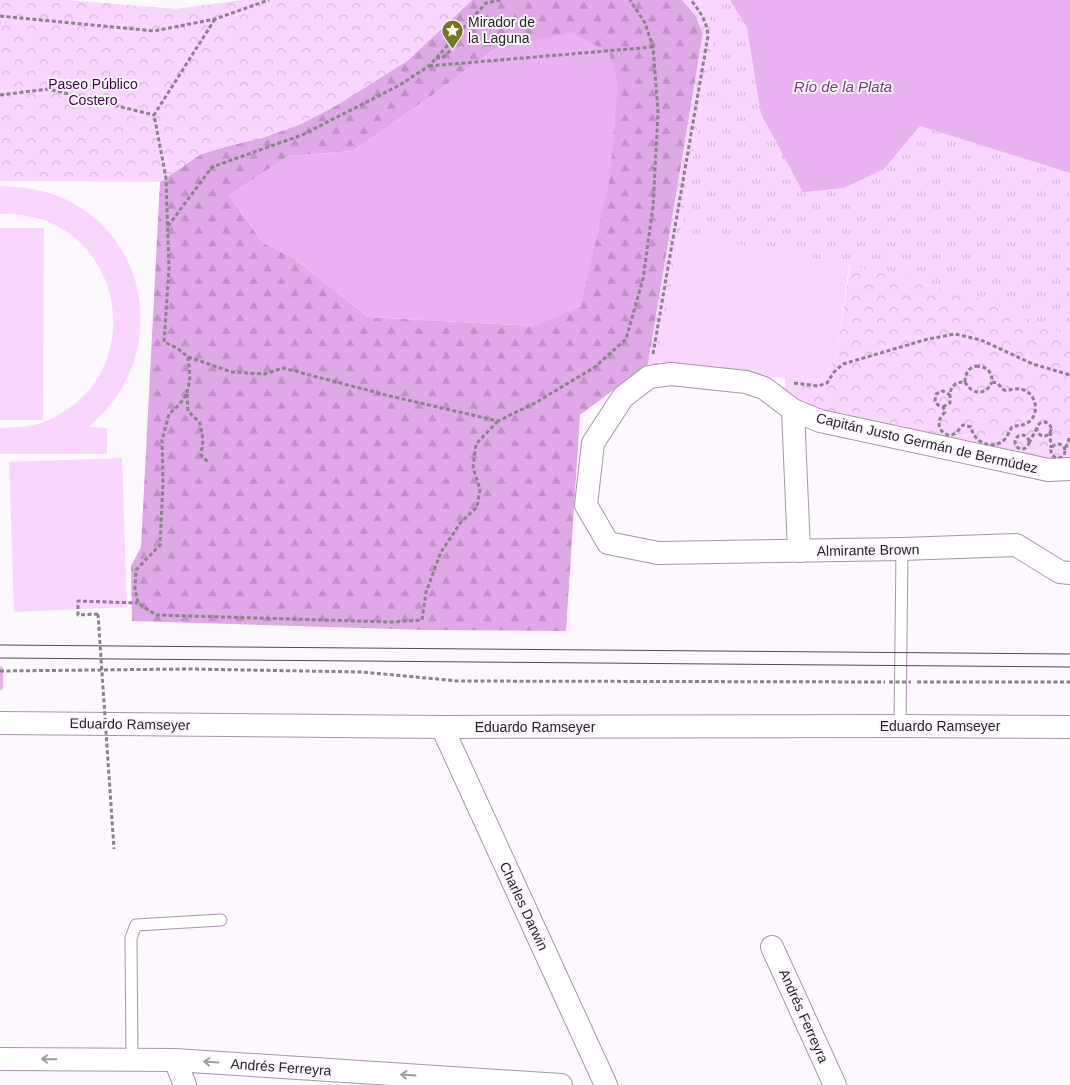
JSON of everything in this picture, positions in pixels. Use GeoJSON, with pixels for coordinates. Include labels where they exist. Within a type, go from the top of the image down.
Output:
{"type":"FeatureCollection","features":[{"type":"Feature","properties":{"kind":"street","name":"Capitán Justo Germán de Bermúdez"},"geometry":{"type":"LineString","coordinates":[[658,553],[608,543],[586,505],[594,443],[623,396],[649,377],[671,374],[746,382],[764,388],[793,410],[820,421],[1048,470],[1067,460]]}},
{"type":"Feature","properties":{"kind":"street"},"geometry":{"type":"LineString","coordinates":[[793,410],[799,551]]}},
{"type":"Feature","properties":{"kind":"street","name":"Almirante Brown"},"geometry":{"type":"LineString","coordinates":[[658,553],[902,550],[1016,544],[1060,572],[1070,573]]}},
{"type":"Feature","properties":{"kind":"street","name":"Eduardo Ramseyer"},"geometry":{"type":"LineString","coordinates":[[0,723],[442,727],[1070,727]]}},
{"type":"Feature","properties":{"kind":"street","name":"Charles Darwin"},"geometry":{"type":"LineString","coordinates":[[442,727],[606,1085]]}},
{"type":"Feature","properties":{"kind":"street","name":"Andrés Ferreyra"},"geometry":{"type":"LineString","coordinates":[[772,947],[835,1085]]}},
{"type":"Feature","properties":{"kind":"street","name":"Andrés Ferreyra"},"geometry":{"type":"LineString","coordinates":[[0,1058],[175,1060],[458,1081],[561,1085]]}},
{"type":"Feature","properties":{"kind":"street"},"geometry":{"type":"LineString","coordinates":[[175,1060],[185,1085]]}},
{"type":"Feature","properties":{"kind":"lane"},"geometry":{"type":"LineString","coordinates":[[900,726],[902,550]]}},
{"type":"Feature","properties":{"kind":"lane"},"geometry":{"type":"LineString","coordinates":[[132,1060],[131,938],[136,925],[221,920]]}},
{"type":"Feature","properties":{"kind":"path"},"geometry":{"type":"LineString","coordinates":[[0,16],[154,31],[215,19],[269,0]]}},
{"type":"Feature","properties":{"kind":"path"},"geometry":{"type":"LineString","coordinates":[[167,227],[212,167],[302,135],[398,86],[429,66],[486,3],[501,0]]}},
{"type":"Feature","properties":{"kind":"path"},"geometry":{"type":"LineString","coordinates":[[114,849],[98,614],[78,615],[78,600],[138,603],[156,615],[391,622],[422,620],[426,592],[441,552],[461,522],[477,507],[480,489],[473,468],[476,444],[498,421],[535,403],[595,367],[626,339],[643,280],[653,207],[658,112],[653,47],[645,23],[630,0]]}},
{"type":"Feature","properties":{"kind":"path"},"geometry":{"type":"LineString","coordinates":[[649,377],[708,36],[702,14],[691,0]]}},
{"type":"Feature","properties":{"kind":"path"},"geometry":{"type":"LineString","coordinates":[[215,19],[154,115],[166,178],[169,268],[164,342],[177,348],[188,357],[232,372],[264,374],[283,368],[390,396],[498,421]]}},
{"type":"Feature","properties":{"kind":"path"},"geometry":{"type":"LineString","coordinates":[[429,66],[653,47]]}},
{"type":"Feature","properties":{"kind":"path"},"geometry":{"type":"LineString","coordinates":[[436,58],[442,58],[452,49]]}},
{"type":"Feature","properties":{"kind":"path"},"geometry":{"type":"LineString","coordinates":[[0,95],[48,89],[154,115]]}},
{"type":"Feature","properties":{"kind":"path"},"geometry":{"type":"LineString","coordinates":[[790,383],[818,386],[827,383],[834,372],[843,364],[928,339],[955,334],[980,340],[1032,364],[1070,374]]}},
{"type":"Feature","properties":{"kind":"path"},"geometry":{"type":"LineString","coordinates":[[188,357],[190,377],[187,394],[188,412],[200,423],[203,440],[201,455],[208,462]]}},
{"type":"Feature","properties":{"kind":"path"},"geometry":{"type":"LineString","coordinates":[[972,367],[985,367],[992,378],[992,382],[987,390],[979,393],[970,390],[966,382],[966,374],[972,367]]}},
{"type":"Feature","properties":{"kind":"path"},"geometry":{"type":"LineString","coordinates":[[943,407],[950,403],[951,388],[961,382],[966,382]]}},
{"type":"Feature","properties":{"kind":"path"},"geometry":{"type":"LineString","coordinates":[[950,395],[943,390],[936,394],[935,401],[943,407],[945,412],[939,420],[941,430],[946,434],[954,434],[963,425],[967,424],[971,427],[978,441],[991,445],[1003,440],[1014,426],[1030,421],[1036,410],[1034,399],[1025,390],[1006,390],[997,383],[992,382]]}},
{"type":"Feature","properties":{"kind":"path"},"geometry":{"type":"LineString","coordinates":[[138,603],[135,589],[136,570],[160,544],[163,483],[162,440],[165,424],[169,414],[187,394]]}},
{"type":"Feature","properties":{"kind":"path"},"geometry":{"type":"LineString","coordinates":[[1029,444],[1040,424],[1045,423],[1050,427],[1051,451]]}},
{"type":"Feature","properties":{"kind":"path"},"geometry":{"type":"LineString","coordinates":[[1038,427],[1037,432],[1042,436],[1046,436],[1050,431]]}},
{"type":"Feature","properties":{"kind":"path"},"geometry":{"type":"LineString","coordinates":[[1010,429],[1016,444]]}},
{"type":"Feature","properties":{"kind":"path"},"geometry":{"type":"LineString","coordinates":[[1067,460],[1070,436]]}},
{"type":"Feature","properties":{"kind":"path"},"geometry":{"type":"LineString","coordinates":[[0,671],[188,669],[362,672],[458,681],[1070,682]]}},
{"type":"Feature","properties":{"kind":"green space","name":"Paseo Público Costero"},"geometry":{"type":"Polygon","coordinates":[[[0,0],[68,0],[176,9],[242,0],[472,0],[407,61],[337,105],[301,124],[262,138],[201,154],[160,182],[0,181],[0,0]]]}},
{"type":"Feature","properties":{"kind":"green space"},"geometry":{"type":"Polygon","coordinates":[[[472,0],[682,0],[695,15],[703,33],[648,364],[580,415],[566,631],[427,630],[132,621],[131,566],[141,547],[160,182],[201,154],[262,138],[301,124],[337,105],[407,61],[472,0]],[[495,49],[353,151],[289,156],[229,195],[262,242],[292,257],[368,317],[535,326],[495,49]]]}},
{"type":"Feature","properties":{"kind":"green space"},"geometry":{"type":"Polygon","coordinates":[[[682,0],[698,0],[708,13],[714,32],[658,364],[648,364],[703,33],[695,15],[682,0]]]}},
{"type":"Feature","properties":{"kind":"green space"},"geometry":{"type":"Polygon","coordinates":[[[698,0],[730,0],[747,28],[762,114],[884,169],[920,126],[1070,173],[1070,336],[976,297],[849,265],[680,234],[714,32],[708,13],[698,0]]]}},
{"type":"Feature","properties":{"kind":"green space"},"geometry":{"type":"Polygon","coordinates":[[[0,186],[48,192],[63,198],[94,218],[118,243],[133,273],[140,305],[139,339],[130,371],[113,401],[88,427],[107,428],[107,454],[0,454],[0,428],[28,426],[46,421],[68,409],[88,392],[105,364],[111,342],[113,319],[110,296],[103,275],[91,255],[75,238],[49,222],[29,216],[0,214],[0,186]]]}},
{"type":"Feature","properties":{"kind":"green space"},"geometry":{"type":"Polygon","coordinates":[[[0,228],[44,228],[43,420],[0,420],[0,228]]]}},
{"type":"Feature","properties":{"kind":"green space"},"geometry":{"type":"Polygon","coordinates":[[[680,234],[849,265],[836,359],[822,380],[785,378],[658,364],[680,234]]]}},
{"type":"Feature","properties":{"kind":"green space"},"geometry":{"type":"Polygon","coordinates":[[[850,265],[976,297],[1070,336],[1070,462],[1055,464],[826,412],[798,401],[785,391],[785,378],[822,380],[836,359],[850,265]]]}},
{"type":"Feature","properties":{"kind":"green space"},"geometry":{"type":"Polygon","coordinates":[[[122,458],[127,607],[14,612],[9,462],[122,458]]]}},
{"type":"Feature","properties":{"kind":"water","name":"Río de la Plata"},"geometry":{"type":"Polygon","coordinates":[[[730,0],[1070,0],[1070,173],[920,126],[884,169],[844,188],[803,192],[761,114],[747,28],[730,0]]]}},
{"type":"Feature","properties":{"kind":"water"},"geometry":{"type":"Polygon","coordinates":[[[572,32],[609,53],[618,83],[610,178],[581,307],[535,326],[368,317],[292,257],[262,242],[229,195],[289,156],[353,151],[495,49],[572,32]]]}},
{"type":"Feature","properties":{"kind":"waterway"},"geometry":{"type":"LineString","coordinates":[[0,669],[0,687]]}},
{"type":"Feature","properties":{"kind":"tram line"},"geometry":{"type":"LineString","coordinates":[[0,645],[1070,654]]}},
{"type":"Feature","properties":{"kind":"tram line"},"geometry":{"type":"LineString","coordinates":[[0,658],[1070,667]]}},
{"type":"Feature","properties":{"kind":"place","name":"Mirador de la Laguna"},"geometry":{"type":"Point","coordinates":[452,49]}}]}
